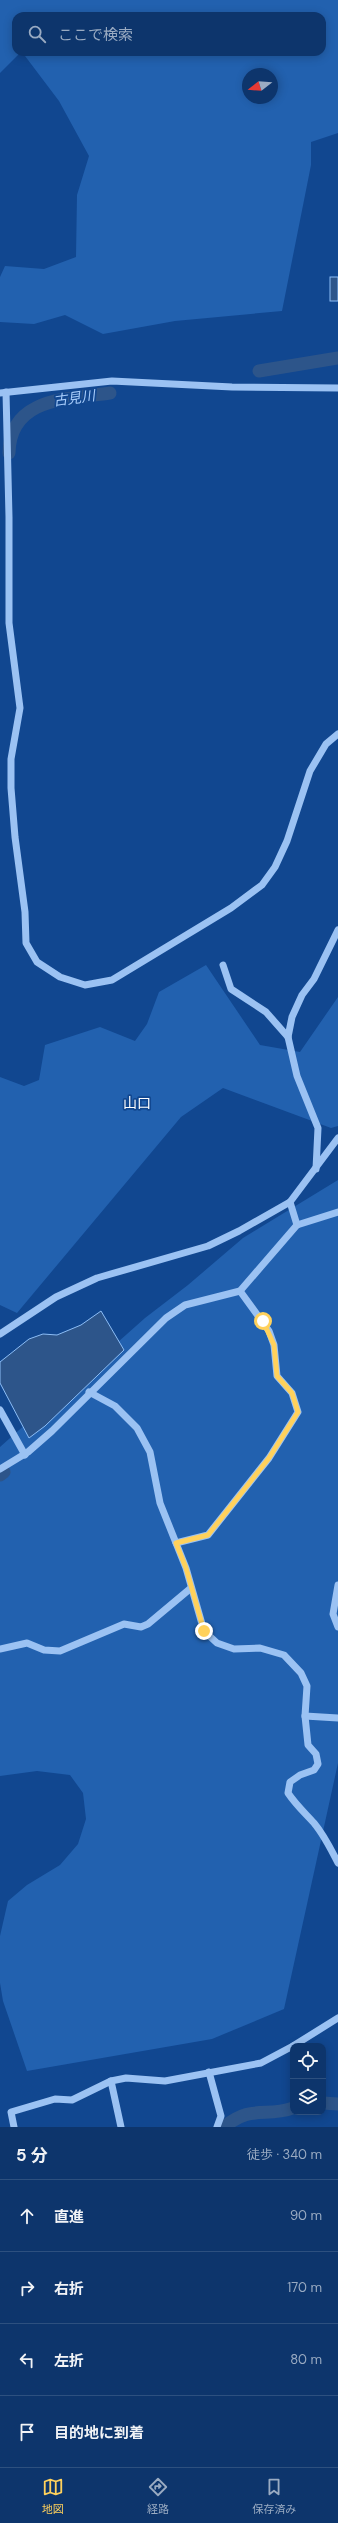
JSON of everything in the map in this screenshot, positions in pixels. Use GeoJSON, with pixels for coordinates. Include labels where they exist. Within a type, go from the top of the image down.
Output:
{"type":"FeatureCollection","features":[{"type":"Feature","properties":{"kind":"street"},"geometry":{"type":"LineString","coordinates":[[338,388],[240,387],[112,381],[3,393],[9,517],[9,623],[20,708],[12,758],[11,788],[25,912],[26,943],[38,962],[60,978],[85,985],[112,980],[231,908],[262,885],[275,867],[287,841],[310,771],[326,744],[338,734]]}},
{"type":"Feature","properties":{"kind":"street"},"geometry":{"type":"LineString","coordinates":[[316,1169],[318,1128],[297,1076],[288,1037],[292,1017],[302,995],[314,979],[338,930]]}},
{"type":"Feature","properties":{"kind":"street"},"geometry":{"type":"LineString","coordinates":[[223,965],[230,989],[266,1012],[288,1037]]}},
{"type":"Feature","properties":{"kind":"street"},"geometry":{"type":"LineString","coordinates":[[0,1334],[56,1297],[90,1282],[208,1246],[240,1231],[290,1202],[338,1138]]}},
{"type":"Feature","properties":{"kind":"street"},"geometry":{"type":"LineString","coordinates":[[290,1202],[297,1225]]}},
{"type":"Feature","properties":{"kind":"street"},"geometry":{"type":"LineString","coordinates":[[0,1469],[25,1455],[52,1431],[153,1330],[185,1305],[240,1291],[297,1225],[338,1212]]}},
{"type":"Feature","properties":{"kind":"street"},"geometry":{"type":"LineString","coordinates":[[176,1543],[208,1535],[269,1458],[298,1412],[292,1393],[277,1376],[274,1345],[269,1331],[240,1291]]}},
{"type":"Feature","properties":{"kind":"street"},"geometry":{"type":"LineString","coordinates":[[90,1392],[115,1406],[137,1428],[150,1452],[160,1503],[192,1588],[204,1631],[216,1644],[234,1649],[260,1648],[284,1655],[301,1673],[307,1686],[305,1716],[308,1745],[316,1754],[318,1764],[314,1770],[290,1782],[288,1793],[298,1808],[314,1823],[325,1839],[338,1863]]}},
{"type":"Feature","properties":{"kind":"street"},"geometry":{"type":"LineString","coordinates":[[0,1410],[25,1455]]}},
{"type":"Feature","properties":{"kind":"street"},"geometry":{"type":"LineString","coordinates":[[338,1585],[334,1614],[338,1627]]}},
{"type":"Feature","properties":{"kind":"street"},"geometry":{"type":"LineString","coordinates":[[0,1649],[27,1643],[44,1650],[60,1651],[124,1624],[141,1627],[148,1624],[192,1588]]}},
{"type":"Feature","properties":{"kind":"street"},"geometry":{"type":"LineString","coordinates":[[305,1716],[338,1718]]}},
{"type":"Feature","properties":{"kind":"street"},"geometry":{"type":"LineString","coordinates":[[298,2043],[338,2018]]}},
{"type":"Feature","properties":{"kind":"street"},"geometry":{"type":"LineString","coordinates":[[14,2127],[11,2112],[55,2099],[72,2100],[111,2081],[126,2078],[165,2081],[262,2063],[290,2048]]}},
{"type":"Feature","properties":{"kind":"street"},"geometry":{"type":"LineString","coordinates":[[209,2072],[220,2111],[217,2127]]}},
{"type":"Feature","properties":{"kind":"street"},"geometry":{"type":"LineString","coordinates":[[111,2081],[121,2127]]}},
{"type":"Feature","properties":{"kind":"shaded area"},"geometry":{"type":"Polygon","coordinates":[[[0,0],[338,0],[338,133],[311,142],[311,165],[282,311],[175,321],[103,334],[65,315],[34,324],[0,322],[0,277],[5,266],[44,269],[76,257],[77,195],[89,156],[59,101],[25,56],[326,56],[326,12],[12,12],[12,56],[17,56],[0,73],[0,0]]]}},
{"type":"Feature","properties":{"kind":"shaded area"},"geometry":{"type":"Polygon","coordinates":[[[330,277],[338,277],[338,301],[330,301],[330,277]]]}},
{"type":"Feature","properties":{"kind":"shaded area"},"geometry":{"type":"Polygon","coordinates":[[[206,965],[260,1045],[300,1052],[338,997],[338,1126],[331,1128],[223,1088],[181,1117],[17,1313],[0,1305],[0,1077],[24,1086],[39,1080],[45,1045],[100,1027],[135,1041],[147,1024],[159,992],[206,965]]]}},
{"type":"Feature","properties":{"kind":"shaded area"},"geometry":{"type":"Polygon","coordinates":[[[338,1180],[338,1763],[284,2009],[212,2039],[27,2071],[3,2001],[0,1983],[0,1936],[8,1901],[27,1885],[60,1865],[78,1844],[86,1819],[83,1793],[70,1775],[37,1771],[0,1776],[0,1447],[145,1318],[188,1285],[243,1238],[338,1180]]]}},
{"type":"Feature","properties":{"kind":"shaded area"},"geometry":{"type":"Polygon","coordinates":[[[101,1311],[124,1350],[45,1426],[29,1438],[0,1383],[0,1362],[29,1339],[43,1334],[57,1335],[81,1325],[101,1311]]]}},
{"type":"Feature","properties":{"kind":"waterway","name":"古見川"},"geometry":{"type":"LineString","coordinates":[[259,371],[338,358]]}},
{"type":"Feature","properties":{"kind":"waterway","name":"古見川"},"geometry":{"type":"LineString","coordinates":[[9,453],[12,435],[19,421],[30,411],[44,404],[60,400],[110,393]]}},
{"type":"Feature","properties":{"kind":"waterway"},"geometry":{"type":"LineString","coordinates":[[0,1475],[4,1472]]}},
{"type":"Feature","properties":{"kind":"waterway"},"geometry":{"type":"LineString","coordinates":[[326,2103],[338,2104]]}},
{"type":"Feature","properties":{"kind":"waterway"},"geometry":{"type":"LineString","coordinates":[[224,2127],[243,2116],[290,2109]]}},
{"type":"Feature","properties":{"kind":"district","name":"山口"},"geometry":{"type":"Point","coordinates":[137,1103]}},
{"type":"Feature","properties":{"kind":"route"},"geometry":{"type":"LineString","coordinates":[[204,1631],[186,1568],[176,1543],[208,1535],[224,1518],[269,1458],[298,1412],[292,1393],[277,1376],[274,1345],[269,1331],[263,1321]]}}]}
